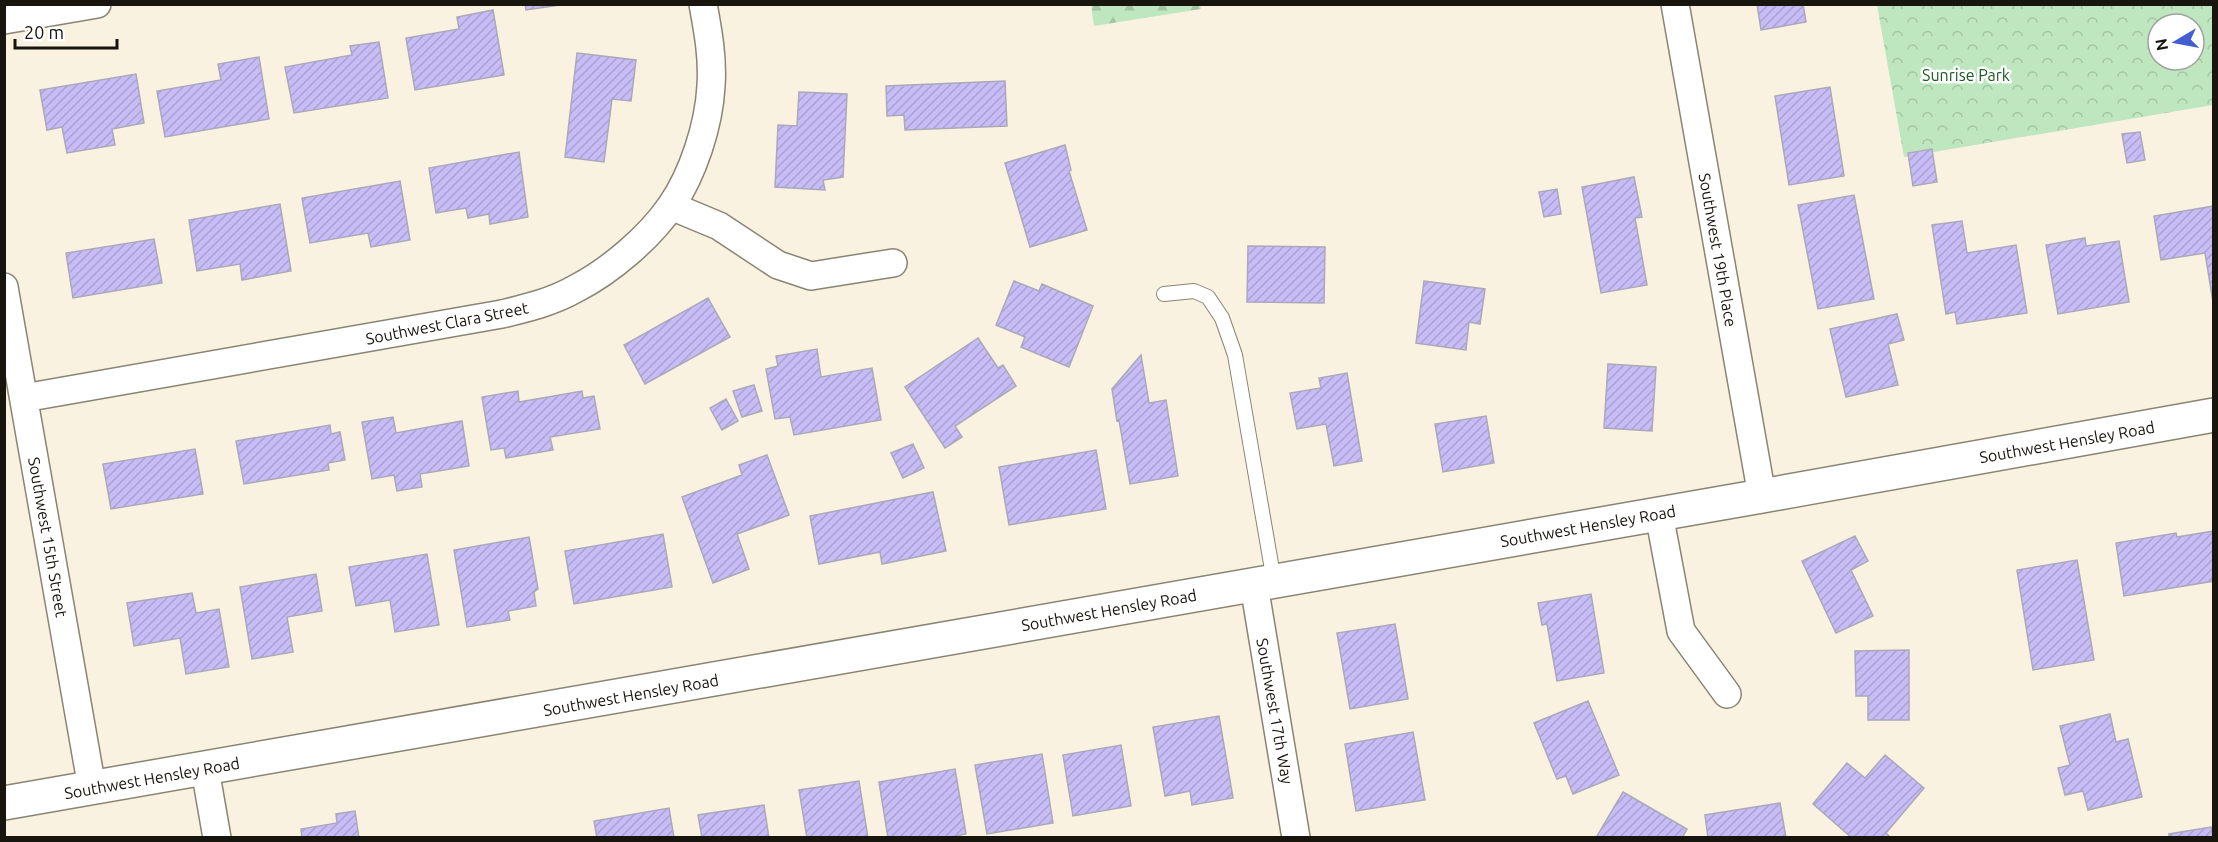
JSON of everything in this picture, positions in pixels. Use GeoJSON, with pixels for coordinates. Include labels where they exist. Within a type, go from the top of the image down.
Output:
{"type":"FeatureCollection","features":[{"type":"Feature","properties":{"kind":"street"},"geometry":{"type":"LineString","coordinates":[[4,20],[98,4]]}},
{"type":"Feature","properties":{"kind":"street","name":"Southwest Clara Street"},"geometry":{"type":"LineString","coordinates":[[24,398],[502,314],[540,305],[575,289],[608,268],[639,243],[671,206],[692,165],[705,126],[711,86],[710,45],[703,4]]}},
{"type":"Feature","properties":{"kind":"street","name":"Southwest 19th Place"},"geometry":{"type":"LineString","coordinates":[[1675,4],[1762,496]]}},
{"type":"Feature","properties":{"kind":"street"},"geometry":{"type":"LineString","coordinates":[[671,206],[719,226],[778,265],[811,276],[893,263]]}},
{"type":"Feature","properties":{"kind":"street","name":"Southwest 15th Street"},"geometry":{"type":"LineString","coordinates":[[4,287],[92,788]]}},
{"type":"Feature","properties":{"kind":"street","name":"Southwest Hensley Road"},"geometry":{"type":"LineString","coordinates":[[4,803],[2214,415]]}},
{"type":"Feature","properties":{"kind":"street"},"geometry":{"type":"LineString","coordinates":[[1659,514],[1681,631],[1727,694]]}},
{"type":"Feature","properties":{"kind":"street","name":"Southwest 17th Way"},"geometry":{"type":"LineString","coordinates":[[1264,583],[1296,837]]}},
{"type":"Feature","properties":{"kind":"street"},"geometry":{"type":"LineString","coordinates":[[205,769],[217,837]]}},
{"type":"Feature","properties":{"kind":"lane"},"geometry":{"type":"LineString","coordinates":[[1164,294],[1194,291],[1208,297],[1222,318],[1235,355],[1264,583]]}},
{"type":"Feature","properties":{"kind":"green space"},"geometry":{"type":"Polygon","coordinates":[[[1200,4],[1201,9],[1094,26],[1091,5],[1200,4]]]}},
{"type":"Feature","properties":{"kind":"green space","name":"Sunrise Park"},"geometry":{"type":"Polygon","coordinates":[[[1877,5],[2213,5],[2213,105],[1904,157],[1877,5]]]}},
{"type":"Feature","properties":{"kind":"building"},"geometry":{"type":"Polygon","coordinates":[[[525,4],[567,4],[526,10],[525,4]]]}},
{"type":"Feature","properties":{"kind":"building"},"geometry":{"type":"Polygon","coordinates":[[[1757,4],[1803,4],[1806,22],[1761,30],[1757,4]]]}},
{"type":"Feature","properties":{"kind":"building"},"geometry":{"type":"Polygon","coordinates":[[[493,10],[504,75],[415,90],[406,38],[459,29],[457,17],[493,10]]]}},
{"type":"Feature","properties":{"kind":"building"},"geometry":{"type":"Polygon","coordinates":[[[379,42],[388,98],[294,113],[285,67],[352,55],[350,46],[379,42]]]}},
{"type":"Feature","properties":{"kind":"building"},"geometry":{"type":"Polygon","coordinates":[[[577,53],[636,60],[631,101],[612,99],[604,162],[565,157],[577,53]]]}},
{"type":"Feature","properties":{"kind":"building"},"geometry":{"type":"Polygon","coordinates":[[[259,57],[269,119],[165,137],[157,91],[221,80],[218,64],[259,57]]]}},
{"type":"Feature","properties":{"kind":"building"},"geometry":{"type":"Polygon","coordinates":[[[136,74],[144,123],[112,129],[115,145],[67,153],[62,127],[47,130],[40,90],[136,74]]]}},
{"type":"Feature","properties":{"kind":"building"},"geometry":{"type":"Polygon","coordinates":[[[1005,81],[1007,126],[905,130],[904,115],[887,116],[886,86],[1005,81]]]}},
{"type":"Feature","properties":{"kind":"building"},"geometry":{"type":"Polygon","coordinates":[[[1830,87],[1844,176],[1789,185],[1775,96],[1830,87]]]}},
{"type":"Feature","properties":{"kind":"building"},"geometry":{"type":"Polygon","coordinates":[[[799,92],[847,94],[843,177],[823,180],[825,190],[775,187],[778,125],[797,126],[799,92]]]}},
{"type":"Feature","properties":{"kind":"building"},"geometry":{"type":"Polygon","coordinates":[[[2140,132],[2145,160],[2127,163],[2122,134],[2140,132]]]}},
{"type":"Feature","properties":{"kind":"building"},"geometry":{"type":"Polygon","coordinates":[[[1065,145],[1071,170],[1069,171],[1087,230],[1030,247],[1005,163],[1065,145]]]}},
{"type":"Feature","properties":{"kind":"building"},"geometry":{"type":"Polygon","coordinates":[[[1932,149],[1937,182],[1913,186],[1908,153],[1932,149]]]}},
{"type":"Feature","properties":{"kind":"building"},"geometry":{"type":"Polygon","coordinates":[[[519,152],[528,217],[490,224],[489,214],[468,218],[466,208],[436,213],[429,168],[519,152]]]}},
{"type":"Feature","properties":{"kind":"building"},"geometry":{"type":"Polygon","coordinates":[[[1634,177],[1642,217],[1635,218],[1647,285],[1601,293],[1582,187],[1634,177]]]}},
{"type":"Feature","properties":{"kind":"building"},"geometry":{"type":"Polygon","coordinates":[[[400,181],[410,240],[371,247],[368,233],[310,243],[302,198],[400,181]]]}},
{"type":"Feature","properties":{"kind":"building"},"geometry":{"type":"Polygon","coordinates":[[[1557,189],[1561,214],[1544,217],[1539,192],[1557,189]]]}},
{"type":"Feature","properties":{"kind":"building"},"geometry":{"type":"Polygon","coordinates":[[[1854,195],[1874,299],[1818,309],[1798,205],[1854,195]]]}},
{"type":"Feature","properties":{"kind":"building"},"geometry":{"type":"Polygon","coordinates":[[[280,204],[291,271],[242,280],[240,264],[197,271],[189,220],[280,204]]]}},
{"type":"Feature","properties":{"kind":"building"},"geometry":{"type":"Polygon","coordinates":[[[2214,206],[2213,302],[2205,253],[2161,260],[2154,216],[2214,206]]]}},
{"type":"Feature","properties":{"kind":"building"},"geometry":{"type":"Polygon","coordinates":[[[1962,221],[1967,253],[2016,245],[2027,313],[1957,324],[1955,312],[1946,314],[1932,225],[1962,221]]]}},
{"type":"Feature","properties":{"kind":"building"},"geometry":{"type":"Polygon","coordinates":[[[2085,238],[2086,246],[2119,241],[2129,302],[2058,314],[2046,245],[2085,238]]]}},
{"type":"Feature","properties":{"kind":"building"},"geometry":{"type":"Polygon","coordinates":[[[154,239],[162,283],[73,298],[66,253],[154,239]]]}},
{"type":"Feature","properties":{"kind":"building"},"geometry":{"type":"Polygon","coordinates":[[[1248,246],[1325,247],[1324,303],[1247,302],[1248,246]]]}},
{"type":"Feature","properties":{"kind":"building"},"geometry":{"type":"Polygon","coordinates":[[[1014,281],[1039,291],[1042,284],[1093,306],[1069,367],[1021,347],[1025,337],[996,325],[1014,281]]]}},
{"type":"Feature","properties":{"kind":"building"},"geometry":{"type":"Polygon","coordinates":[[[1424,281],[1485,289],[1480,324],[1469,322],[1466,350],[1416,343],[1424,281]]]}},
{"type":"Feature","properties":{"kind":"building"},"geometry":{"type":"Polygon","coordinates":[[[708,298],[730,337],[645,384],[624,345],[708,298]]]}},
{"type":"Feature","properties":{"kind":"building"},"geometry":{"type":"Polygon","coordinates":[[[1897,314],[1904,340],[1888,344],[1898,385],[1846,397],[1830,329],[1897,314]]]}},
{"type":"Feature","properties":{"kind":"building"},"geometry":{"type":"Polygon","coordinates":[[[978,338],[998,368],[1003,365],[1016,386],[955,426],[962,437],[945,448],[905,387],[978,338]]]}},
{"type":"Feature","properties":{"kind":"building"},"geometry":{"type":"Polygon","coordinates":[[[817,349],[821,377],[872,368],[881,420],[794,435],[790,417],[775,419],[766,369],[778,366],[776,356],[817,349]]]}},
{"type":"Feature","properties":{"kind":"building"},"geometry":{"type":"Polygon","coordinates":[[[1141,355],[1149,403],[1166,400],[1178,476],[1130,484],[1112,389],[1141,355]]]}},
{"type":"Feature","properties":{"kind":"building"},"geometry":{"type":"Polygon","coordinates":[[[1608,364],[1656,367],[1652,431],[1604,428],[1608,364]]]}},
{"type":"Feature","properties":{"kind":"building"},"geometry":{"type":"Polygon","coordinates":[[[1347,373],[1362,461],[1334,466],[1326,424],[1297,429],[1290,393],[1321,388],[1319,378],[1347,373]]]}},
{"type":"Feature","properties":{"kind":"building"},"geometry":{"type":"Polygon","coordinates":[[[754,385],[762,411],[742,417],[733,391],[754,385]]]}},
{"type":"Feature","properties":{"kind":"building"},"geometry":{"type":"Polygon","coordinates":[[[518,391],[519,402],[582,391],[583,398],[594,396],[600,429],[550,437],[553,450],[506,458],[504,448],[491,450],[482,397],[518,391]]]}},
{"type":"Feature","properties":{"kind":"building"},"geometry":{"type":"Polygon","coordinates":[[[726,399],[738,421],[722,430],[710,408],[726,399]]]}},
{"type":"Feature","properties":{"kind":"building"},"geometry":{"type":"Polygon","coordinates":[[[1486,416],[1494,463],[1443,472],[1435,424],[1486,416]]]}},
{"type":"Feature","properties":{"kind":"building"},"geometry":{"type":"Polygon","coordinates":[[[393,417],[396,433],[462,421],[469,466],[420,474],[422,487],[397,491],[394,475],[372,479],[362,422],[393,417]]]}},
{"type":"Feature","properties":{"kind":"building"},"geometry":{"type":"Polygon","coordinates":[[[330,425],[331,434],[340,432],[345,460],[328,463],[329,470],[244,484],[236,441],[330,425]]]}},
{"type":"Feature","properties":{"kind":"building"},"geometry":{"type":"Polygon","coordinates":[[[913,444],[924,468],[903,478],[891,453],[913,444]]]}},
{"type":"Feature","properties":{"kind":"building"},"geometry":{"type":"Polygon","coordinates":[[[195,449],[203,494],[111,509],[103,464],[195,449]]]}},
{"type":"Feature","properties":{"kind":"building"},"geometry":{"type":"Polygon","coordinates":[[[1096,450],[1106,509],[1009,525],[999,467],[1096,450]]]}},
{"type":"Feature","properties":{"kind":"building"},"geometry":{"type":"Polygon","coordinates":[[[767,455],[789,515],[737,534],[749,569],[713,583],[682,497],[742,475],[739,465],[767,455]]]}},
{"type":"Feature","properties":{"kind":"building"},"geometry":{"type":"Polygon","coordinates":[[[933,492],[946,551],[882,564],[880,552],[819,564],[810,516],[933,492]]]}},
{"type":"Feature","properties":{"kind":"building"},"geometry":{"type":"Polygon","coordinates":[[[2214,531],[2214,581],[2124,596],[2116,543],[2176,533],[2177,537],[2214,531]]]}},
{"type":"Feature","properties":{"kind":"building"},"geometry":{"type":"Polygon","coordinates":[[[663,534],[672,587],[574,604],[565,551],[663,534]]]}},
{"type":"Feature","properties":{"kind":"building"},"geometry":{"type":"Polygon","coordinates":[[[1855,536],[1868,561],[1851,570],[1873,616],[1836,633],[1802,561],[1855,536]]]}},
{"type":"Feature","properties":{"kind":"building"},"geometry":{"type":"Polygon","coordinates":[[[529,537],[538,589],[534,592],[536,606],[508,611],[510,620],[467,627],[454,550],[529,537]]]}},
{"type":"Feature","properties":{"kind":"building"},"geometry":{"type":"Polygon","coordinates":[[[427,554],[439,625],[395,632],[390,600],[356,606],[349,567],[427,554]]]}},
{"type":"Feature","properties":{"kind":"building"},"geometry":{"type":"Polygon","coordinates":[[[2077,560],[2094,660],[2033,670],[2017,570],[2077,560]]]}},
{"type":"Feature","properties":{"kind":"building"},"geometry":{"type":"Polygon","coordinates":[[[316,574],[322,611],[287,617],[293,652],[252,659],[240,587],[316,574]]]}},
{"type":"Feature","properties":{"kind":"building"},"geometry":{"type":"Polygon","coordinates":[[[192,593],[196,613],[219,609],[229,667],[186,674],[180,638],[134,646],[127,603],[192,593]]]}},
{"type":"Feature","properties":{"kind":"building"},"geometry":{"type":"Polygon","coordinates":[[[1591,594],[1604,673],[1557,681],[1547,624],[1542,625],[1538,603],[1591,594]]]}},
{"type":"Feature","properties":{"kind":"building"},"geometry":{"type":"Polygon","coordinates":[[[1395,624],[1408,699],[1350,709],[1337,633],[1395,624]]]}},
{"type":"Feature","properties":{"kind":"building"},"geometry":{"type":"Polygon","coordinates":[[[1909,650],[1909,720],[1868,720],[1868,696],[1856,696],[1855,651],[1909,650]]]}},
{"type":"Feature","properties":{"kind":"building"},"geometry":{"type":"Polygon","coordinates":[[[1588,701],[1619,775],[1573,794],[1566,776],[1557,779],[1534,723],[1588,701]]]}},
{"type":"Feature","properties":{"kind":"building"},"geometry":{"type":"Polygon","coordinates":[[[2110,714],[2116,742],[2128,739],[2142,797],[2088,810],[2083,791],[2065,795],[2058,768],[2070,765],[2060,726],[2110,714]]]}},
{"type":"Feature","properties":{"kind":"building"},"geometry":{"type":"Polygon","coordinates":[[[1219,716],[1233,798],[1192,805],[1190,791],[1165,796],[1153,727],[1219,716]]]}},
{"type":"Feature","properties":{"kind":"building"},"geometry":{"type":"Polygon","coordinates":[[[1413,732],[1425,800],[1356,811],[1345,744],[1413,732]]]}},
{"type":"Feature","properties":{"kind":"building"},"geometry":{"type":"Polygon","coordinates":[[[1121,745],[1131,806],[1073,816],[1063,755],[1121,745]]]}},
{"type":"Feature","properties":{"kind":"building"},"geometry":{"type":"Polygon","coordinates":[[[1042,754],[1053,823],[987,834],[975,765],[1042,754]]]}},
{"type":"Feature","properties":{"kind":"building"},"geometry":{"type":"Polygon","coordinates":[[[1885,755],[1924,788],[1886,833],[1891,838],[1852,838],[1813,804],[1847,763],[1865,778],[1885,755]]]}},
{"type":"Feature","properties":{"kind":"building"},"geometry":{"type":"Polygon","coordinates":[[[955,769],[966,834],[945,838],[888,838],[879,782],[955,769]]]}},
{"type":"Feature","properties":{"kind":"building"},"geometry":{"type":"Polygon","coordinates":[[[859,781],[868,838],[807,838],[799,790],[859,781]]]}},
{"type":"Feature","properties":{"kind":"building"},"geometry":{"type":"Polygon","coordinates":[[[1623,792],[1687,829],[1682,838],[1600,838],[1597,836],[1623,792]]]}},
{"type":"Feature","properties":{"kind":"building"},"geometry":{"type":"Polygon","coordinates":[[[1780,803],[1786,838],[1708,838],[1705,815],[1780,803]]]}},
{"type":"Feature","properties":{"kind":"building"},"geometry":{"type":"Polygon","coordinates":[[[764,805],[769,838],[702,838],[698,815],[764,805]]]}},
{"type":"Feature","properties":{"kind":"building"},"geometry":{"type":"Polygon","coordinates":[[[669,808],[674,838],[597,838],[594,821],[669,808]]]}},
{"type":"Feature","properties":{"kind":"building"},"geometry":{"type":"Polygon","coordinates":[[[355,811],[359,838],[302,838],[301,829],[337,823],[336,814],[355,811]]]}},
{"type":"Feature","properties":{"kind":"building"},"geometry":{"type":"Polygon","coordinates":[[[2211,827],[2213,838],[2169,838],[2169,834],[2211,827]]]}}]}
